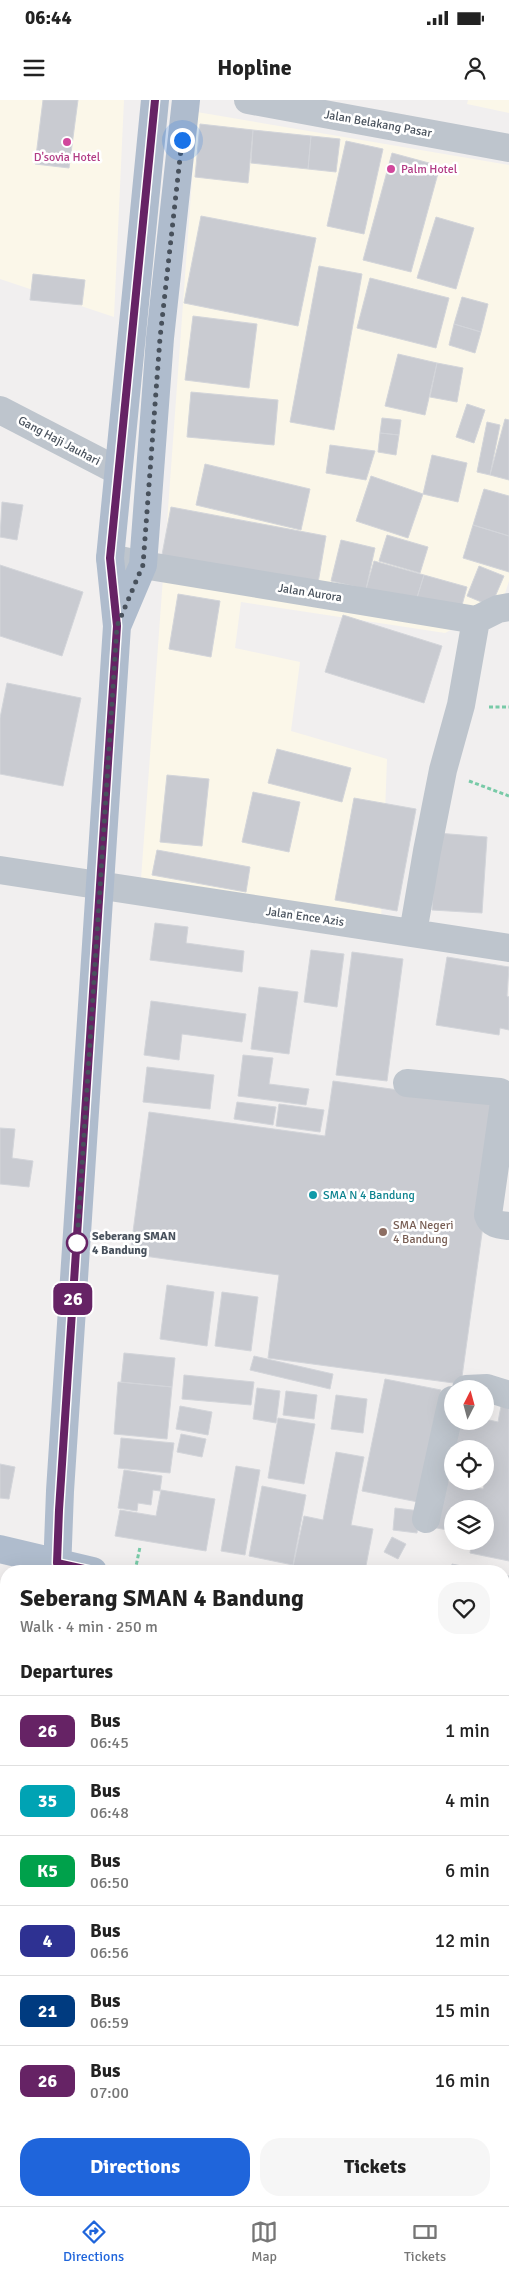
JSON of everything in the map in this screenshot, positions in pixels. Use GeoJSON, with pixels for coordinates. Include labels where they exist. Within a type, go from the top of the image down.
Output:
{"type":"FeatureCollection","features":[{"type":"Feature","properties":{"kind":"main road"},"geometry":{"type":"LineString","coordinates":[[57,1565],[60,1491],[117,626],[110,558],[155,100]]}},
{"type":"Feature","properties":{"kind":"main road"},"geometry":{"type":"LineString","coordinates":[[117,626],[143,565],[160,338],[186,100]]}},
{"type":"Feature","properties":{"kind":"main road"},"geometry":{"type":"LineString","coordinates":[[0,1549],[51,1565]]}},
{"type":"Feature","properties":{"kind":"street","name":"Jalan Belakang Pasar"},"geometry":{"type":"LineString","coordinates":[[248,100],[509,148]]}},
{"type":"Feature","properties":{"kind":"street","name":"Gang Haji Jauhari"},"geometry":{"type":"LineString","coordinates":[[0,410],[118,472]]}},
{"type":"Feature","properties":{"kind":"street","name":"Jalan Aurora"},"geometry":{"type":"LineString","coordinates":[[110,558],[476,620]]}},
{"type":"Feature","properties":{"kind":"street"},"geometry":{"type":"LineString","coordinates":[[413,933],[426,851],[443,770],[461,705],[476,620],[498,609],[509,607]]}},
{"type":"Feature","properties":{"kind":"street","name":"Jalan Ence Azis"},"geometry":{"type":"LineString","coordinates":[[0,870],[509,948]]}},
{"type":"Feature","properties":{"kind":"street"},"geometry":{"type":"LineString","coordinates":[[407,1083],[500,1092],[505,1095],[488,1215],[494,1224],[509,1226]]}},
{"type":"Feature","properties":{"kind":"street"},"geometry":{"type":"LineString","coordinates":[[494,1390],[509,1394]]}},
{"type":"Feature","properties":{"kind":"street"},"geometry":{"type":"LineString","coordinates":[[426,1519],[445,1430]]}},
{"type":"Feature","properties":{"kind":"path"},"geometry":{"type":"LineString","coordinates":[[443,770],[509,796]]}},
{"type":"Feature","properties":{"kind":"path"},"geometry":{"type":"LineString","coordinates":[[136,1565],[140,1547]]}},
{"type":"Feature","properties":{"kind":"shaded area"},"geometry":{"type":"Polygon","coordinates":[[[0,100],[124,100],[114,317],[0,279],[0,100]]]}},
{"type":"Feature","properties":{"kind":"shaded area"},"geometry":{"type":"Polygon","coordinates":[[[468,100],[509,100],[509,113],[467,104],[468,100]]]}},
{"type":"Feature","properties":{"kind":"shaded area"},"geometry":{"type":"Polygon","coordinates":[[[197,112],[509,165],[509,581],[502,603],[445,633],[241,602],[235,648],[300,662],[291,731],[387,759],[381,921],[141,879],[197,112]]]}},
{"type":"Feature","properties":{"kind":"building"},"geometry":{"type":"Polygon","coordinates":[[[43,100],[78,100],[69,168],[35,164],[43,100]]]}},
{"type":"Feature","properties":{"kind":"building"},"geometry":{"type":"Polygon","coordinates":[[[200,124],[253,130],[248,183],[195,177],[200,124]]]}},
{"type":"Feature","properties":{"kind":"building"},"geometry":{"type":"Polygon","coordinates":[[[253,130],[311,136],[308,169],[251,163],[253,130]]]}},
{"type":"Feature","properties":{"kind":"building"},"geometry":{"type":"Polygon","coordinates":[[[311,136],[340,139],[336,172],[308,169],[311,136]]]}},
{"type":"Feature","properties":{"kind":"building"},"geometry":{"type":"Polygon","coordinates":[[[346,141],[383,149],[364,234],[327,226],[346,141]]]}},
{"type":"Feature","properties":{"kind":"building"},"geometry":{"type":"Polygon","coordinates":[[[392,153],[440,166],[411,272],[363,260],[392,153]]]}},
{"type":"Feature","properties":{"kind":"building"},"geometry":{"type":"Polygon","coordinates":[[[201,216],[316,238],[298,326],[184,303],[201,216]]]}},
{"type":"Feature","properties":{"kind":"building"},"geometry":{"type":"Polygon","coordinates":[[[436,217],[474,228],[456,289],[417,278],[436,217]]]}},
{"type":"Feature","properties":{"kind":"building"},"geometry":{"type":"Polygon","coordinates":[[[319,266],[362,274],[334,430],[290,422],[319,266]]]}},
{"type":"Feature","properties":{"kind":"building"},"geometry":{"type":"Polygon","coordinates":[[[33,274],[85,280],[82,305],[30,300],[33,274]]]}},
{"type":"Feature","properties":{"kind":"building"},"geometry":{"type":"Polygon","coordinates":[[[370,278],[449,298],[436,348],[357,328],[370,278]]]}},
{"type":"Feature","properties":{"kind":"building"},"geometry":{"type":"Polygon","coordinates":[[[462,297],[488,304],[481,332],[454,324],[462,297]]]}},
{"type":"Feature","properties":{"kind":"building"},"geometry":{"type":"Polygon","coordinates":[[[193,316],[257,324],[249,388],[185,380],[193,316]]]}},
{"type":"Feature","properties":{"kind":"building"},"geometry":{"type":"Polygon","coordinates":[[[454,324],[481,332],[475,353],[449,345],[454,324]]]}},
{"type":"Feature","properties":{"kind":"building"},"geometry":{"type":"Polygon","coordinates":[[[398,354],[437,363],[425,415],[385,406],[398,354]]]}},
{"type":"Feature","properties":{"kind":"building"},"geometry":{"type":"Polygon","coordinates":[[[437,363],[463,368],[457,402],[430,397],[437,363]]]}},
{"type":"Feature","properties":{"kind":"building"},"geometry":{"type":"Polygon","coordinates":[[[191,392],[278,400],[274,445],[187,437],[191,392]]]}},
{"type":"Feature","properties":{"kind":"building"},"geometry":{"type":"Polygon","coordinates":[[[467,404],[485,410],[474,443],[456,437],[467,404]]]}},
{"type":"Feature","properties":{"kind":"building"},"geometry":{"type":"Polygon","coordinates":[[[382,418],[401,420],[399,435],[380,433],[382,418]]]}},
{"type":"Feature","properties":{"kind":"building"},"geometry":{"type":"Polygon","coordinates":[[[505,419],[509,420],[509,480],[490,475],[505,419]]]}},
{"type":"Feature","properties":{"kind":"building"},"geometry":{"type":"Polygon","coordinates":[[[487,422],[500,425],[490,475],[477,472],[487,422]]]}},
{"type":"Feature","properties":{"kind":"building"},"geometry":{"type":"Polygon","coordinates":[[[380,433],[399,435],[396,455],[378,452],[380,433]]]}},
{"type":"Feature","properties":{"kind":"building"},"geometry":{"type":"Polygon","coordinates":[[[330,445],[375,451],[366,480],[326,473],[330,445]]]}},
{"type":"Feature","properties":{"kind":"building"},"geometry":{"type":"Polygon","coordinates":[[[432,455],[467,463],[458,502],[423,494],[432,455]]]}},
{"type":"Feature","properties":{"kind":"building"},"geometry":{"type":"Polygon","coordinates":[[[205,464],[310,489],[301,530],[196,505],[205,464]]]}},
{"type":"Feature","properties":{"kind":"building"},"geometry":{"type":"Polygon","coordinates":[[[371,476],[423,494],[408,538],[356,521],[371,476]]]}},
{"type":"Feature","properties":{"kind":"building"},"geometry":{"type":"Polygon","coordinates":[[[484,489],[509,496],[509,536],[473,525],[484,489]]]}},
{"type":"Feature","properties":{"kind":"building"},"geometry":{"type":"Polygon","coordinates":[[[2,502],[23,505],[17,540],[0,537],[2,502]]]}},
{"type":"Feature","properties":{"kind":"building"},"geometry":{"type":"Polygon","coordinates":[[[171,507],[326,536],[317,589],[161,560],[171,507]]]}},
{"type":"Feature","properties":{"kind":"building"},"geometry":{"type":"Polygon","coordinates":[[[473,525],[509,536],[509,572],[463,558],[473,525]]]}},
{"type":"Feature","properties":{"kind":"building"},"geometry":{"type":"Polygon","coordinates":[[[387,535],[428,547],[420,573],[379,561],[387,535]]]}},
{"type":"Feature","properties":{"kind":"building"},"geometry":{"type":"Polygon","coordinates":[[[341,540],[375,548],[366,589],[331,581],[341,540]]]}},
{"type":"Feature","properties":{"kind":"building"},"geometry":{"type":"Polygon","coordinates":[[[374,561],[424,575],[415,604],[366,589],[374,561]]]}},
{"type":"Feature","properties":{"kind":"building"},"geometry":{"type":"Polygon","coordinates":[[[0,565],[83,592],[62,656],[0,636],[0,565]]]}},
{"type":"Feature","properties":{"kind":"building"},"geometry":{"type":"Polygon","coordinates":[[[479,566],[504,576],[491,606],[467,596],[479,566]]]}},
{"type":"Feature","properties":{"kind":"building"},"geometry":{"type":"Polygon","coordinates":[[[424,575],[467,587],[459,616],[415,604],[424,575]]]}},
{"type":"Feature","properties":{"kind":"building"},"geometry":{"type":"Polygon","coordinates":[[[178,594],[220,601],[211,657],[169,649],[178,594]]]}},
{"type":"Feature","properties":{"kind":"building"},"geometry":{"type":"Polygon","coordinates":[[[343,615],[442,646],[424,703],[325,672],[343,615]]]}},
{"type":"Feature","properties":{"kind":"building"},"geometry":{"type":"Polygon","coordinates":[[[7,683],[81,698],[63,786],[0,774],[0,718],[7,683]]]}},
{"type":"Feature","properties":{"kind":"building"},"geometry":{"type":"Polygon","coordinates":[[[277,749],[351,768],[342,802],[268,783],[277,749]]]}},
{"type":"Feature","properties":{"kind":"building"},"geometry":{"type":"Polygon","coordinates":[[[167,775],[209,779],[202,846],[160,842],[167,775]]]}},
{"type":"Feature","properties":{"kind":"building"},"geometry":{"type":"Polygon","coordinates":[[[253,792],[300,802],[289,852],[242,842],[253,792]]]}},
{"type":"Feature","properties":{"kind":"building"},"geometry":{"type":"Polygon","coordinates":[[[354,798],[416,809],[397,911],[335,900],[354,798]]]}},
{"type":"Feature","properties":{"kind":"building"},"geometry":{"type":"Polygon","coordinates":[[[437,833],[487,837],[482,913],[432,910],[437,833]]]}},
{"type":"Feature","properties":{"kind":"building"},"geometry":{"type":"Polygon","coordinates":[[[157,850],[250,867],[246,892],[152,875],[157,850]]]}},
{"type":"Feature","properties":{"kind":"building"},"geometry":{"type":"Polygon","coordinates":[[[155,923],[188,927],[186,943],[244,951],[242,972],[150,960],[155,923]]]}},
{"type":"Feature","properties":{"kind":"building"},"geometry":{"type":"Polygon","coordinates":[[[311,950],[344,954],[337,1007],[304,1002],[311,950]]]}},
{"type":"Feature","properties":{"kind":"building"},"geometry":{"type":"Polygon","coordinates":[[[352,952],[403,959],[387,1081],[336,1075],[352,952]]]}},
{"type":"Feature","properties":{"kind":"building"},"geometry":{"type":"Polygon","coordinates":[[[447,957],[509,967],[507,996],[509,997],[509,1030],[500,1028],[499,1035],[436,1025],[447,957]]]}},
{"type":"Feature","properties":{"kind":"building"},"geometry":{"type":"Polygon","coordinates":[[[259,987],[298,992],[289,1054],[251,1049],[259,987]]]}},
{"type":"Feature","properties":{"kind":"building"},"geometry":{"type":"Polygon","coordinates":[[[151,1001],[246,1014],[242,1042],[182,1034],[179,1060],[144,1055],[151,1001]]]}},
{"type":"Feature","properties":{"kind":"building"},"geometry":{"type":"Polygon","coordinates":[[[243,1055],[273,1058],[269,1084],[309,1089],[306,1105],[238,1096],[243,1055]]]}},
{"type":"Feature","properties":{"kind":"building"},"geometry":{"type":"Polygon","coordinates":[[[147,1067],[214,1075],[210,1109],[143,1102],[147,1067]]]}},
{"type":"Feature","properties":{"kind":"building","name":"SMA N 4 Bandung"},"geometry":{"type":"Polygon","coordinates":[[[333,1081],[500,1104],[462,1380],[444,1380],[444,1382],[268,1358],[279,1275],[130,1254],[149,1112],[325,1136],[333,1081]]]}},
{"type":"Feature","properties":{"kind":"building"},"geometry":{"type":"Polygon","coordinates":[[[237,1102],[276,1107],[273,1125],[234,1119],[237,1102]]]}},
{"type":"Feature","properties":{"kind":"building"},"geometry":{"type":"Polygon","coordinates":[[[279,1104],[324,1110],[320,1132],[276,1126],[279,1104]]]}},
{"type":"Feature","properties":{"kind":"building"},"geometry":{"type":"Polygon","coordinates":[[[0,1128],[15,1129],[12,1158],[33,1161],[29,1187],[0,1184],[0,1128]]]}},
{"type":"Feature","properties":{"kind":"building"},"geometry":{"type":"Polygon","coordinates":[[[167,1285],[214,1292],[207,1346],[160,1339],[167,1285]]]}},
{"type":"Feature","properties":{"kind":"building"},"geometry":{"type":"Polygon","coordinates":[[[222,1292],[258,1297],[251,1351],[215,1346],[222,1292]]]}},
{"type":"Feature","properties":{"kind":"building"},"geometry":{"type":"Polygon","coordinates":[[[124,1353],[175,1358],[172,1387],[121,1382],[124,1353]]]}},
{"type":"Feature","properties":{"kind":"building"},"geometry":{"type":"Polygon","coordinates":[[[254,1356],[333,1374],[330,1389],[250,1370],[254,1356]]]}},
{"type":"Feature","properties":{"kind":"building"},"geometry":{"type":"Polygon","coordinates":[[[184,1375],[254,1382],[251,1405],[182,1399],[184,1375]]]}},
{"type":"Feature","properties":{"kind":"building"},"geometry":{"type":"Polygon","coordinates":[[[385,1379],[441,1390],[418,1502],[362,1491],[385,1379]]]}},
{"type":"Feature","properties":{"kind":"building"},"geometry":{"type":"Polygon","coordinates":[[[118,1382],[172,1387],[167,1439],[114,1434],[118,1382]]]}},
{"type":"Feature","properties":{"kind":"building"},"geometry":{"type":"Polygon","coordinates":[[[257,1388],[280,1391],[276,1423],[253,1419],[257,1388]]]}},
{"type":"Feature","properties":{"kind":"building"},"geometry":{"type":"Polygon","coordinates":[[[286,1391],[317,1395],[314,1419],[283,1415],[286,1391]]]}},
{"type":"Feature","properties":{"kind":"building"},"geometry":{"type":"Polygon","coordinates":[[[336,1395],[367,1399],[363,1433],[331,1429],[336,1395]]]}},
{"type":"Feature","properties":{"kind":"building"},"geometry":{"type":"Polygon","coordinates":[[[180,1406],[212,1412],[208,1435],[176,1429],[180,1406]]]}},
{"type":"Feature","properties":{"kind":"building"},"geometry":{"type":"Polygon","coordinates":[[[501,1406],[509,1407],[509,1561],[470,1553],[470,1550],[494,1550],[494,1500],[444,1500],[444,1529],[432,1527],[441,1480],[444,1481],[444,1490],[494,1490],[494,1440],[452,1440],[452,1430],[494,1430],[494,1421],[498,1422],[501,1406]]]}},
{"type":"Feature","properties":{"kind":"building"},"geometry":{"type":"Polygon","coordinates":[[[278,1418],[315,1424],[304,1484],[268,1478],[278,1418]]]}},
{"type":"Feature","properties":{"kind":"building"},"geometry":{"type":"Polygon","coordinates":[[[181,1434],[206,1439],[202,1457],[177,1452],[181,1434]]]}},
{"type":"Feature","properties":{"kind":"building"},"geometry":{"type":"Polygon","coordinates":[[[121,1438],[174,1443],[170,1473],[118,1468],[121,1438]]]}},
{"type":"Feature","properties":{"kind":"building"},"geometry":{"type":"Polygon","coordinates":[[[336,1452],[364,1457],[351,1525],[373,1529],[366,1565],[293,1565],[304,1516],[323,1520],[336,1452]]]}},
{"type":"Feature","properties":{"kind":"building"},"geometry":{"type":"Polygon","coordinates":[[[0,1464],[15,1467],[9,1499],[0,1498],[0,1464]]]}},
{"type":"Feature","properties":{"kind":"building"},"geometry":{"type":"Polygon","coordinates":[[[236,1466],[260,1470],[245,1555],[221,1551],[236,1466]]]}},
{"type":"Feature","properties":{"kind":"building"},"geometry":{"type":"Polygon","coordinates":[[[124,1470],[162,1476],[160,1491],[153,1490],[151,1505],[138,1503],[137,1511],[118,1508],[124,1470]]]}},
{"type":"Feature","properties":{"kind":"building"},"geometry":{"type":"Polygon","coordinates":[[[262,1486],[306,1495],[293,1565],[249,1556],[262,1486]]]}},
{"type":"Feature","properties":{"kind":"building"},"geometry":{"type":"Polygon","coordinates":[[[161,1490],[215,1499],[206,1551],[115,1536],[120,1510],[156,1516],[161,1490]]]}},
{"type":"Feature","properties":{"kind":"building"},"geometry":{"type":"Polygon","coordinates":[[[395,1508],[420,1511],[417,1533],[393,1530],[395,1508]]]}},
{"type":"Feature","properties":{"kind":"building"},"geometry":{"type":"Polygon","coordinates":[[[392,1537],[406,1544],[398,1559],[384,1552],[392,1537]]]}},
{"type":"Feature","properties":{"kind":"bus line","name":"26"},"geometry":{"type":"LineString","coordinates":[[66,1565],[57,1563],[59,1510],[117,626],[110,558],[128,356],[155,100]]}},
{"type":"Feature","properties":{"kind":"place","name":"D'sovia Hotel"},"geometry":{"type":"Point","coordinates":[67,142]}},
{"type":"Feature","properties":{"kind":"place","name":"Palm Hotel"},"geometry":{"type":"Point","coordinates":[391,169]}},
{"type":"Feature","properties":{"kind":"place","name":"SMA N 4 Bandung"},"geometry":{"type":"Point","coordinates":[313,1195]}},
{"type":"Feature","properties":{"kind":"place","name":"SMA Negeri 4 Bandung"},"geometry":{"type":"Point","coordinates":[383,1232]}},
{"type":"Feature","properties":{"kind":"place","name":"Seberang SMAN 4 Bandung"},"geometry":{"type":"Point","coordinates":[77,1243]}},
{"type":"Feature","properties":{"kind":"route"},"geometry":{"type":"LineString","coordinates":[[77,1243],[117,626],[143,565],[148,476],[160,338],[182,140]]}}]}
